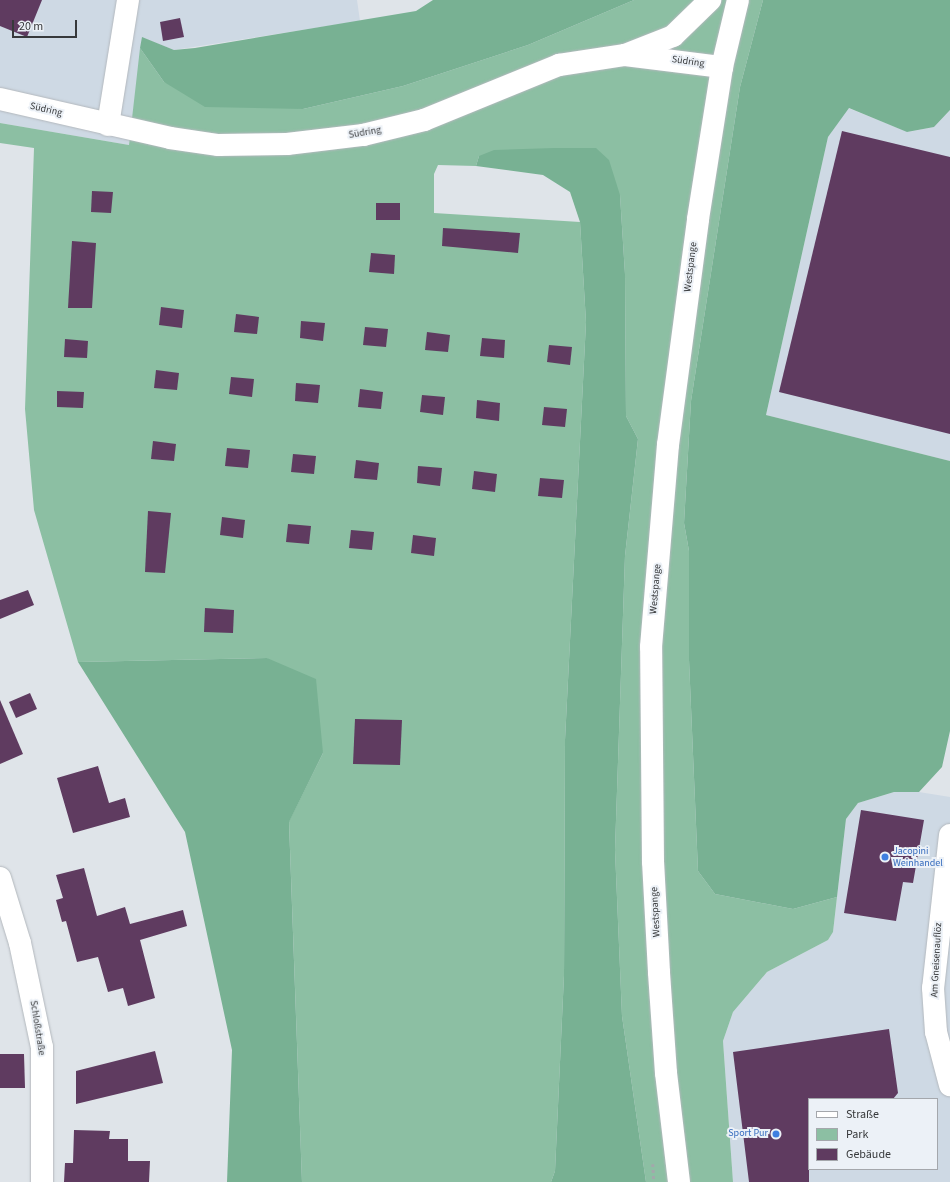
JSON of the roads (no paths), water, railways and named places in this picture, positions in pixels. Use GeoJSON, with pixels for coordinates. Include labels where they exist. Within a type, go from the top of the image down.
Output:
{"type":"FeatureCollection","features":[{"type":"Feature","properties":{"kind":"street"},"geometry":{"type":"LineString","coordinates":[[108,125],[128,0]]}},
{"type":"Feature","properties":{"kind":"street"},"geometry":{"type":"LineString","coordinates":[[625,55],[673,36],[710,0]]}},
{"type":"Feature","properties":{"kind":"street","name":"Westspange"},"geometry":{"type":"LineString","coordinates":[[679,1182],[666,1073],[653,862],[651,647],[668,445],[698,219],[722,67],[738,0]]}},
{"type":"Feature","properties":{"kind":"street","name":"Südring"},"geometry":{"type":"LineString","coordinates":[[0,99],[108,125],[218,145],[286,144],[364,135],[424,120],[559,66],[625,55],[722,67]]}},
{"type":"Feature","properties":{"kind":"street","name":"Am Gneisenauflöz"},"geometry":{"type":"LineString","coordinates":[[950,834],[933,988],[936,1032],[950,1085]]}},
{"type":"Feature","properties":{"kind":"street","name":"Schloßstraße"},"geometry":{"type":"LineString","coordinates":[[0,878],[20,943],[42,1047],[42,1182]]}},
{"type":"Feature","properties":{"kind":"place","name":"Jacopini Weinhandel"},"geometry":{"type":"Point","coordinates":[885,857]}},
{"type":"Feature","properties":{"kind":"place","name":"Sport Pur"},"geometry":{"type":"Point","coordinates":[776,1134]}}]}
